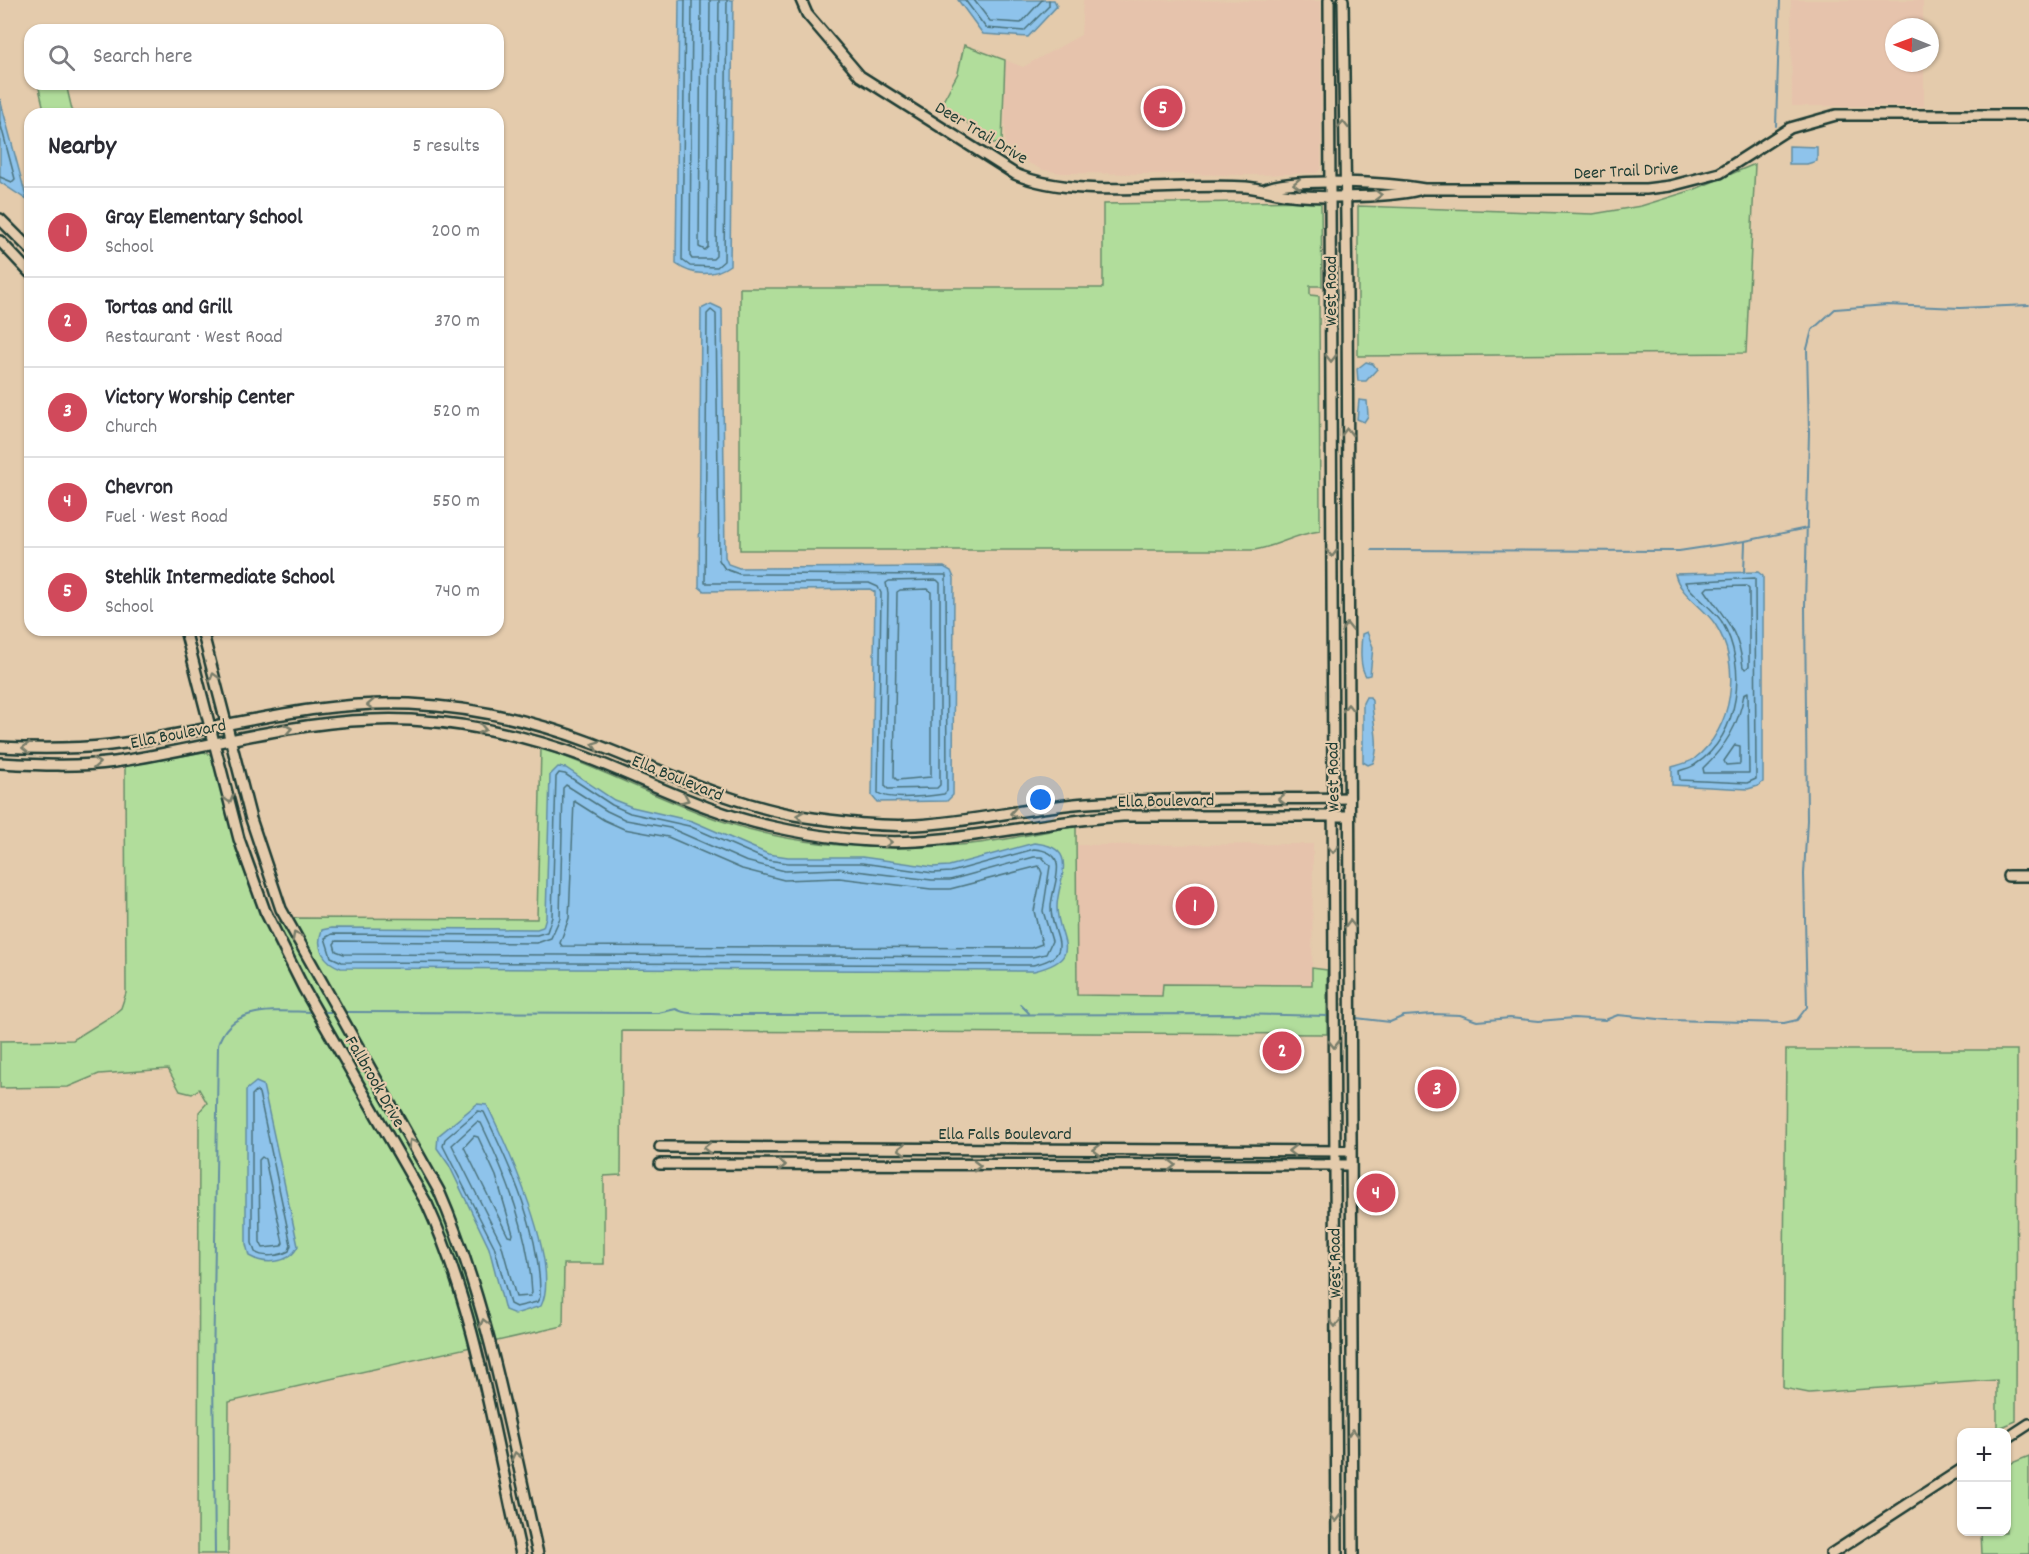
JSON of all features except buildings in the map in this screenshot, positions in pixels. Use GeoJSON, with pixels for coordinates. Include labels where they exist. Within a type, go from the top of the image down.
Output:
{"type":"FeatureCollection","features":[{"type":"Feature","properties":{"kind":"main road","name":"Deer Trail Drive"},"geometry":{"type":"LineString","coordinates":[[801,0],[807,14],[860,76],[1015,174],[1029,180],[1064,187],[1246,187],[1288,194],[1330,195],[1402,194],[1424,189]]}},
{"type":"Feature","properties":{"kind":"main road","name":"West Road"},"geometry":{"type":"LineString","coordinates":[[1329,0],[1337,1554]]}},
{"type":"Feature","properties":{"kind":"main road","name":"West Road"},"geometry":{"type":"LineString","coordinates":[[1343,0],[1342,71],[1347,291],[1353,1554]]}},
{"type":"Feature","properties":{"kind":"main road"},"geometry":{"type":"LineString","coordinates":[[1329,70],[1342,71]]}},
{"type":"Feature","properties":{"kind":"main road","name":"Deer Trail Drive"},"geometry":{"type":"LineString","coordinates":[[1265,189],[1276,185],[1330,184],[1401,185],[1424,189],[1658,188],[1685,184],[1720,173],[1790,128],[1836,115],[2029,115]]}},
{"type":"Feature","properties":{"kind":"main road"},"geometry":{"type":"LineString","coordinates":[[0,219],[24,243]]}},
{"type":"Feature","properties":{"kind":"main road"},"geometry":{"type":"LineString","coordinates":[[0,241],[24,264]]}},
{"type":"Feature","properties":{"kind":"main road"},"geometry":{"type":"LineString","coordinates":[[1330,292],[1347,291]]}},
{"type":"Feature","properties":{"kind":"main road"},"geometry":{"type":"LineString","coordinates":[[1332,490],[1347,490]]}},
{"type":"Feature","properties":{"kind":"main road"},"geometry":{"type":"LineString","coordinates":[[1333,584],[1347,583]]}},
{"type":"Feature","properties":{"kind":"main road","name":"Fallbrook Drive"},"geometry":{"type":"LineString","coordinates":[[187,636],[239,839],[260,898],[304,989],[427,1203],[442,1237],[462,1300],[521,1554]]}},
{"type":"Feature","properties":{"kind":"main road","name":"Fallbrook Drive"},"geometry":{"type":"LineString","coordinates":[[204,636],[230,740],[275,892],[323,988],[351,1033],[439,1191],[469,1264],[538,1554]]}},
{"type":"Feature","properties":{"kind":"main road","name":"Ella Boulevard"},"geometry":{"type":"LineString","coordinates":[[0,747],[52,749],[108,745],[320,708],[383,704],[422,705],[501,716],[559,731],[727,798],[776,811],[831,820],[914,826],[1084,804],[1349,798]]}},
{"type":"Feature","properties":{"kind":"main road"},"geometry":{"type":"LineString","coordinates":[[422,705],[422,721]]}},
{"type":"Feature","properties":{"kind":"main road","name":"Ella Boulevard"},"geometry":{"type":"LineString","coordinates":[[0,763],[52,766],[112,762],[322,724],[422,721],[498,732],[554,747],[722,814],[773,827],[830,836],[915,842],[1087,818],[1198,815],[1349,816]]}},
{"type":"Feature","properties":{"kind":"main road"},"geometry":{"type":"LineString","coordinates":[[554,747],[559,731]]}},
{"type":"Feature","properties":{"kind":"main road"},"geometry":{"type":"LineString","coordinates":[[52,749],[52,766]]}},
{"type":"Feature","properties":{"kind":"main road"},"geometry":{"type":"LineString","coordinates":[[1198,800],[1198,815]]}},
{"type":"Feature","properties":{"kind":"main road"},"geometry":{"type":"LineString","coordinates":[[1084,804],[1087,818]]}},
{"type":"Feature","properties":{"kind":"main road"},"geometry":{"type":"LineString","coordinates":[[830,836],[831,820]]}},
{"type":"Feature","properties":{"kind":"main road"},"geometry":{"type":"LineString","coordinates":[[2008,876],[2029,876]]}},
{"type":"Feature","properties":{"kind":"main road"},"geometry":{"type":"LineString","coordinates":[[260,898],[275,892]]}},
{"type":"Feature","properties":{"kind":"main road"},"geometry":{"type":"LineString","coordinates":[[314,1005],[329,997]]}},
{"type":"Feature","properties":{"kind":"main road","name":"Ella Falls Boulevard"},"geometry":{"type":"LineString","coordinates":[[660,1147],[1350,1151]]}},
{"type":"Feature","properties":{"kind":"main road"},"geometry":{"type":"LineString","coordinates":[[815,1165],[816,1149]]}},
{"type":"Feature","properties":{"kind":"main road"},"geometry":{"type":"LineString","coordinates":[[952,1149],[952,1166]]}},
{"type":"Feature","properties":{"kind":"main road","name":"Ella Falls Boulevard"},"geometry":{"type":"LineString","coordinates":[[660,1164],[1350,1165]]}},
{"type":"Feature","properties":{"kind":"main road"},"geometry":{"type":"LineString","coordinates":[[442,1237],[456,1230]]}},
{"type":"Feature","properties":{"kind":"main road"},"geometry":{"type":"LineString","coordinates":[[1335,1289],[1351,1289]]}},
{"type":"Feature","properties":{"kind":"main road"},"geometry":{"type":"LineString","coordinates":[[1336,1395],[1352,1396]]}},
{"type":"Feature","properties":{"kind":"main road"},"geometry":{"type":"LineString","coordinates":[[2011,1436],[2029,1424]]}},
{"type":"Feature","properties":{"kind":"main road"},"geometry":{"type":"LineString","coordinates":[[1831,1554],[1957,1472]]}},
{"type":"Feature","properties":{"kind":"main road"},"geometry":{"type":"LineString","coordinates":[[506,1489],[522,1485]]}},
{"type":"Feature","properties":{"kind":"shaded area"},"geometry":{"type":"Polygon","coordinates":[[[1083,0],[1321,1],[1321,168],[1317,173],[1252,175],[1062,173],[1043,170],[1012,155],[1005,149],[1005,60],[1023,67],[1081,35],[1083,0]]]}},
{"type":"Feature","properties":{"kind":"shaded area"},"geometry":{"type":"Polygon","coordinates":[[[1791,0],[1923,0],[1923,18],[1885,18],[1885,72],[1924,72],[1924,106],[1792,106],[1791,0]]]}},
{"type":"Feature","properties":{"kind":"shaded area"},"geometry":{"type":"Polygon","coordinates":[[[1313,844],[1312,985],[1163,984],[1162,996],[1077,995],[1076,845],[1313,844]]]}},
{"type":"Feature","properties":{"kind":"green space"},"geometry":{"type":"Polygon","coordinates":[[[964,45],[1005,60],[1002,142],[993,143],[942,103],[958,73],[964,45]]]}},
{"type":"Feature","properties":{"kind":"green space"},"geometry":{"type":"Polygon","coordinates":[[[39,90],[67,90],[72,108],[44,108],[39,90]]]}},
{"type":"Feature","properties":{"kind":"green space"},"geometry":{"type":"Polygon","coordinates":[[[1755,164],[1746,353],[1358,356],[1358,206],[1593,214],[1641,206],[1693,190],[1755,164]]]}},
{"type":"Feature","properties":{"kind":"green space"},"geometry":{"type":"Polygon","coordinates":[[[1321,201],[1322,286],[1310,286],[1310,295],[1319,296],[1320,531],[1254,550],[740,550],[740,288],[1103,288],[1103,204],[1321,201]]]}},
{"type":"Feature","properties":{"kind":"green space"},"geometry":{"type":"Polygon","coordinates":[[[541,748],[722,821],[780,837],[810,842],[870,847],[930,847],[989,842],[1076,826],[1077,995],[1162,996],[1163,984],[1312,985],[1312,968],[1327,970],[1327,1034],[622,1031],[621,1175],[604,1176],[604,1264],[564,1264],[563,1326],[229,1402],[228,1554],[198,1554],[199,1112],[207,1103],[199,1089],[192,1094],[180,1091],[168,1069],[99,1074],[68,1087],[0,1088],[0,1041],[73,1040],[121,1008],[126,993],[125,766],[204,752],[213,756],[237,852],[265,925],[297,918],[537,919],[541,748]]]}},
{"type":"Feature","properties":{"kind":"green space"},"geometry":{"type":"Polygon","coordinates":[[[1786,1050],[2017,1050],[2016,1421],[1997,1428],[1997,1380],[1809,1393],[1783,1388],[1786,1050]]]}},
{"type":"Feature","properties":{"kind":"green space"},"geometry":{"type":"Polygon","coordinates":[[[2029,1456],[2029,1554],[1982,1554],[1981,1536],[2011,1536],[2011,1463],[2029,1456]]]}},
{"type":"Feature","properties":{"kind":"water"},"geometry":{"type":"Polygon","coordinates":[[[679,0],[733,0],[730,265],[717,272],[703,274],[689,271],[676,264],[679,0]]]}},
{"type":"Feature","properties":{"kind":"water"},"geometry":{"type":"Polygon","coordinates":[[[958,0],[1054,0],[1057,6],[1028,37],[983,34],[958,0]]]}},
{"type":"Feature","properties":{"kind":"water"},"geometry":{"type":"Polygon","coordinates":[[[0,99],[24,189],[24,198],[0,182],[0,99]]]}},
{"type":"Feature","properties":{"kind":"water"},"geometry":{"type":"Polygon","coordinates":[[[1789,146],[1817,147],[1817,161],[1807,164],[1789,164],[1789,146]]]}},
{"type":"Feature","properties":{"kind":"water"},"geometry":{"type":"Polygon","coordinates":[[[711,304],[722,309],[725,557],[728,564],[739,568],[944,567],[951,571],[954,578],[953,795],[947,801],[877,802],[872,796],[875,592],[870,589],[704,591],[699,587],[701,309],[711,304]]]}},
{"type":"Feature","properties":{"kind":"water"},"geometry":{"type":"Polygon","coordinates":[[[1366,362],[1373,364],[1377,369],[1366,381],[1358,381],[1357,369],[1366,362]]]}},
{"type":"Feature","properties":{"kind":"water"},"geometry":{"type":"Polygon","coordinates":[[[1359,400],[1367,401],[1368,416],[1364,422],[1357,419],[1359,400]]]}},
{"type":"Feature","properties":{"kind":"water"},"geometry":{"type":"Polygon","coordinates":[[[1758,572],[1763,576],[1763,782],[1748,789],[1672,785],[1672,767],[1694,759],[1718,731],[1730,695],[1731,676],[1729,658],[1715,624],[1682,588],[1675,574],[1758,572]]]}},
{"type":"Feature","properties":{"kind":"water"},"geometry":{"type":"Polygon","coordinates":[[[1367,632],[1373,647],[1370,675],[1366,676],[1361,662],[1361,650],[1362,634],[1367,632]]]}},
{"type":"Feature","properties":{"kind":"water"},"geometry":{"type":"Polygon","coordinates":[[[1366,697],[1370,697],[1372,701],[1376,740],[1373,763],[1368,765],[1363,762],[1363,703],[1366,697]]]}},
{"type":"Feature","properties":{"kind":"water"},"geometry":{"type":"Polygon","coordinates":[[[558,767],[566,768],[614,800],[632,807],[692,821],[768,854],[788,857],[862,857],[933,867],[949,866],[1034,843],[1049,846],[1058,851],[1064,866],[1057,907],[1065,953],[1060,960],[1050,966],[1034,971],[341,968],[326,958],[320,948],[320,937],[322,930],[331,928],[537,929],[543,927],[546,917],[550,775],[558,767]]]}},
{"type":"Feature","properties":{"kind":"water"},"geometry":{"type":"Polygon","coordinates":[[[256,1082],[263,1085],[298,1246],[289,1256],[269,1262],[249,1256],[246,1244],[246,1090],[256,1082]]]}},
{"type":"Feature","properties":{"kind":"water"},"geometry":{"type":"Polygon","coordinates":[[[477,1104],[487,1105],[507,1148],[529,1205],[544,1263],[546,1287],[541,1306],[515,1314],[505,1310],[489,1248],[449,1165],[437,1148],[438,1136],[477,1104]]]}},
{"type":"Feature","properties":{"kind":"waterway"},"geometry":{"type":"LineString","coordinates":[[1776,126],[1780,0]]}},
{"type":"Feature","properties":{"kind":"waterway"},"geometry":{"type":"LineString","coordinates":[[1356,1018],[1390,1022],[1404,1016],[1433,1014],[1460,1015],[1477,1021],[1510,1018],[1539,1021],[1574,1018],[1605,1020],[1618,1015],[1669,1020],[1784,1023],[1797,1020],[1807,1007],[1804,874],[1807,820],[1805,606],[1809,432],[1807,349],[1812,330],[1835,309],[1887,305],[1960,308],[2029,305]]}},
{"type":"Feature","properties":{"kind":"waterway"},"geometry":{"type":"LineString","coordinates":[[1372,550],[1679,551],[1745,541],[1807,528]]}},
{"type":"Feature","properties":{"kind":"waterway"},"geometry":{"type":"LineString","coordinates":[[1744,573],[1745,542]]}},
{"type":"Feature","properties":{"kind":"waterway"},"geometry":{"type":"LineString","coordinates":[[1020,1004],[1029,1013]]}},
{"type":"Feature","properties":{"kind":"waterway"},"geometry":{"type":"LineString","coordinates":[[343,1012],[658,1013],[676,1009],[694,1013],[730,1015],[1234,1014],[1327,1016]]}},
{"type":"Feature","properties":{"kind":"waterway"},"geometry":{"type":"LineString","coordinates":[[215,1554],[213,1373],[218,1045],[224,1032],[233,1022],[245,1016],[271,1011],[314,1012]]}},
{"type":"Feature","properties":{"kind":"waterway"},"geometry":{"type":"LineString","coordinates":[[319,1012],[335,1012]]}},
{"type":"Feature","properties":{"kind":"place","name":"Stehlik Intermediate School"},"geometry":{"type":"Point","coordinates":[1163,108]}},
{"type":"Feature","properties":{"kind":"place","name":"Gray Elementary School"},"geometry":{"type":"Point","coordinates":[1195,906]}},
{"type":"Feature","properties":{"kind":"place","name":"Tortas and Grill"},"geometry":{"type":"Point","coordinates":[1282,1051]}},
{"type":"Feature","properties":{"kind":"place","name":"Victory Worship Center"},"geometry":{"type":"Point","coordinates":[1437,1089]}},
{"type":"Feature","properties":{"kind":"place","name":"Chevron"},"geometry":{"type":"Point","coordinates":[1376,1193]}}]}
